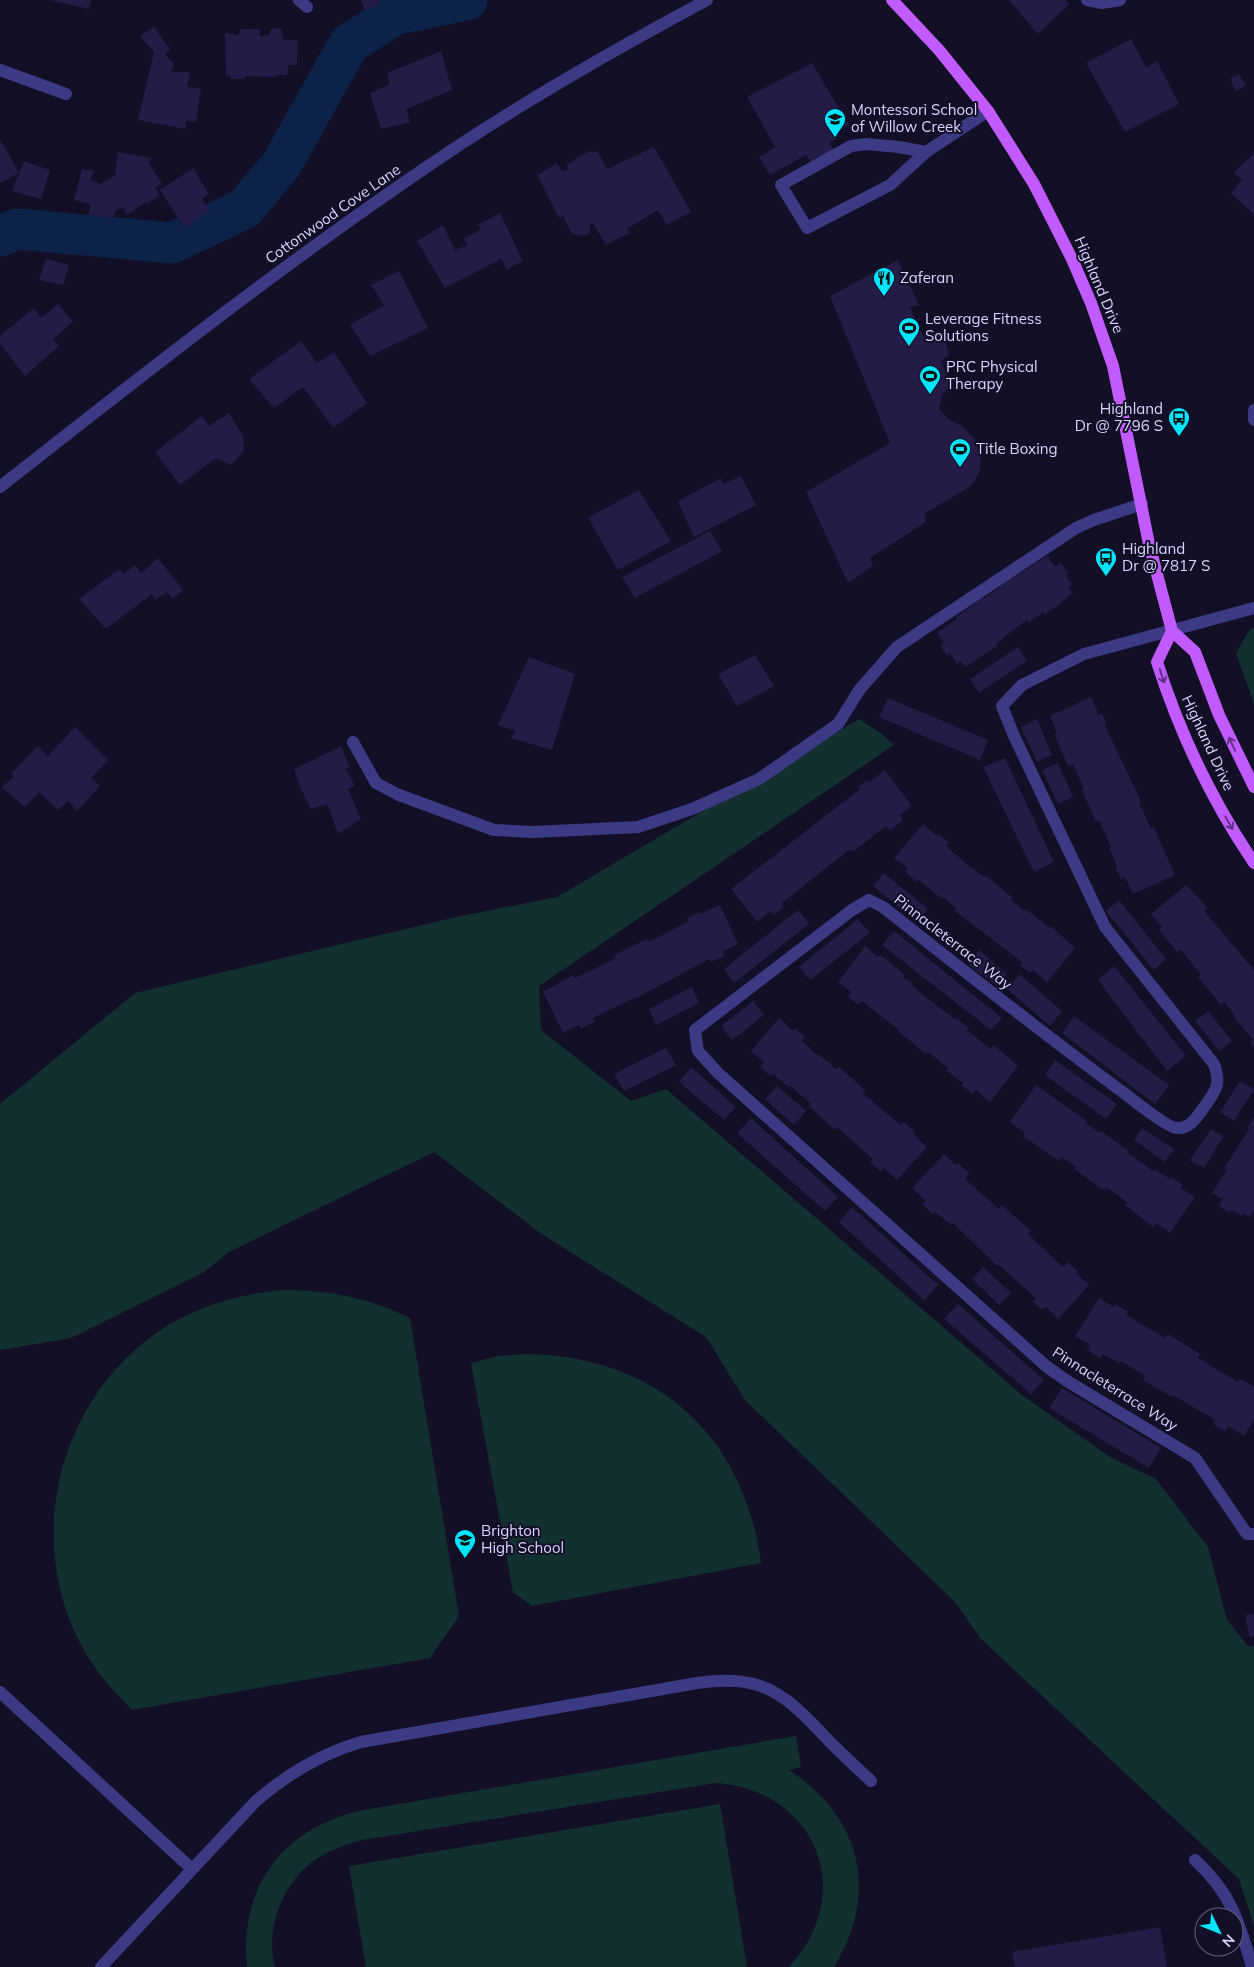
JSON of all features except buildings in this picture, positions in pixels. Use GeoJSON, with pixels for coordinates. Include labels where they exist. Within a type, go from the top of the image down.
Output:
{"type":"FeatureCollection","features":[{"type":"Feature","properties":{"kind":"main road","name":"Highland Drive"},"geometry":{"type":"LineString","coordinates":[[892,0],[939,50],[988,111],[1034,184],[1072,259],[1091,303],[1114,366],[1149,544],[1172,631],[1195,652],[1218,715],[1254,787]]}},
{"type":"Feature","properties":{"kind":"main road","name":"Highland Drive"},"geometry":{"type":"LineString","coordinates":[[1172,631],[1157,662],[1170,701],[1211,792],[1254,863]]}},
{"type":"Feature","properties":{"kind":"street","name":"Cottonwood Cove Lane"},"geometry":{"type":"LineString","coordinates":[[0,487],[147,371],[304,253],[414,176],[606,55],[707,0]]}},
{"type":"Feature","properties":{"kind":"street"},"geometry":{"type":"LineString","coordinates":[[1087,0],[1102,3],[1120,0]]}},
{"type":"Feature","properties":{"kind":"street"},"geometry":{"type":"LineString","coordinates":[[0,70],[66,94]]}},
{"type":"Feature","properties":{"kind":"street"},"geometry":{"type":"LineString","coordinates":[[926,152],[866,144],[852,146],[781,185],[807,228],[890,185],[926,152],[988,111]]}},
{"type":"Feature","properties":{"kind":"street"},"geometry":{"type":"LineString","coordinates":[[1254,410],[1254,420]]}},
{"type":"Feature","properties":{"kind":"street"},"geometry":{"type":"LineString","coordinates":[[353,742],[376,783],[399,795],[494,830],[533,832],[638,827],[692,809],[759,779],[838,724],[860,689],[897,646],[1076,528],[1142,504]]}},
{"type":"Feature","properties":{"kind":"street"},"geometry":{"type":"LineString","coordinates":[[1172,631],[1254,608]]}},
{"type":"Feature","properties":{"kind":"street","name":"Pinnacleterrace Way"},"geometry":{"type":"LineString","coordinates":[[1172,631],[1084,654],[1022,685],[1002,706],[1014,736],[1105,927],[1214,1064],[1219,1078],[1214,1094],[1191,1123],[1186,1127],[1175,1128],[1155,1115],[1049,1039],[883,907],[869,900],[852,910],[695,1030],[698,1051],[718,1073],[1046,1366],[1195,1458],[1247,1534],[1254,1534]]}},
{"type":"Feature","properties":{"kind":"street"},"geometry":{"type":"LineString","coordinates":[[101,1967],[255,1802],[274,1785],[295,1770],[339,1748],[383,1737],[725,1680],[748,1683],[769,1689],[781,1696],[803,1713],[870,1781]]}},
{"type":"Feature","properties":{"kind":"street"},"geometry":{"type":"LineString","coordinates":[[0,1692],[192,1870]]}},
{"type":"Feature","properties":{"kind":"street"},"geometry":{"type":"LineString","coordinates":[[1195,1860],[1219,1884],[1231,1904],[1252,1967]]}},
{"type":"Feature","properties":{"kind":"green space"},"geometry":{"type":"Polygon","coordinates":[[[1254,628],[1254,704],[1236,653],[1250,629],[1254,628]]]}},
{"type":"Feature","properties":{"kind":"green space"},"geometry":{"type":"Polygon","coordinates":[[[859,719],[882,734],[894,745],[539,986],[541,1030],[631,1101],[666,1089],[1022,1395],[1110,1457],[1156,1479],[1208,1547],[1227,1620],[1248,1646],[1254,1646],[1254,1927],[1239,1879],[981,1639],[956,1603],[745,1400],[706,1337],[540,1233],[434,1152],[229,1252],[204,1272],[71,1338],[0,1350],[0,1104],[135,993],[456,917],[557,897],[859,719]]]}},
{"type":"Feature","properties":{"kind":"green space"},"geometry":{"type":"Polygon","coordinates":[[[280,1290],[315,1291],[347,1296],[378,1305],[410,1318],[459,1616],[430,1658],[132,1710],[109,1686],[90,1660],[79,1641],[62,1597],[54,1551],[55,1505],[65,1460],[82,1418],[108,1379],[140,1346],[179,1319],[203,1308],[241,1296],[280,1290]]]}},
{"type":"Feature","properties":{"kind":"green space"},"geometry":{"type":"Polygon","coordinates":[[[526,1354],[573,1358],[615,1369],[653,1387],[686,1411],[713,1441],[735,1476],[751,1517],[761,1563],[532,1606],[513,1592],[471,1363],[498,1356],[526,1354]]]}},
{"type":"Feature","properties":{"kind":"green space"},"geometry":{"type":"Polygon","coordinates":[[[796,1736],[801,1767],[789,1770],[813,1789],[833,1810],[847,1833],[856,1858],[859,1884],[856,1911],[848,1939],[834,1967],[789,1967],[810,1938],[821,1908],[823,1878],[816,1850],[801,1825],[779,1804],[751,1790],[716,1783],[362,1840],[342,1846],[312,1862],[301,1872],[284,1896],[278,1909],[272,1938],[272,1953],[275,1967],[247,1967],[246,1938],[250,1912],[259,1887],[271,1866],[287,1848],[307,1832],[331,1820],[358,1811],[796,1736]]]}},
{"type":"Feature","properties":{"kind":"green space"},"geometry":{"type":"Polygon","coordinates":[[[720,1804],[747,1967],[366,1967],[349,1866],[720,1804]]]}},
{"type":"Feature","properties":{"kind":"waterway"},"geometry":{"type":"LineString","coordinates":[[0,236],[18,229],[172,243],[244,209],[281,165],[349,44],[394,15],[467,0]]}},
{"type":"Feature","properties":{"kind":"place","name":"Montessori School of Willow Creek"},"geometry":{"type":"Point","coordinates":[835,138]}},
{"type":"Feature","properties":{"kind":"place","name":"Zaferan"},"geometry":{"type":"Point","coordinates":[884,297]}},
{"type":"Feature","properties":{"kind":"place","name":"Leverage Fitness Solutions"},"geometry":{"type":"Point","coordinates":[909,347]}},
{"type":"Feature","properties":{"kind":"place","name":"PRC Physical Therapy"},"geometry":{"type":"Point","coordinates":[930,395]}},
{"type":"Feature","properties":{"kind":"place","name":"Highland Dr @ 7796 S"},"geometry":{"type":"Point","coordinates":[1179,437]}},
{"type":"Feature","properties":{"kind":"place","name":"Title Boxing"},"geometry":{"type":"Point","coordinates":[960,468]}},
{"type":"Feature","properties":{"kind":"place","name":"Highland Dr @ 7817 S"},"geometry":{"type":"Point","coordinates":[1106,577]}},
{"type":"Feature","properties":{"kind":"place","name":"Brighton High School"},"geometry":{"type":"Point","coordinates":[465,1559]}}]}
